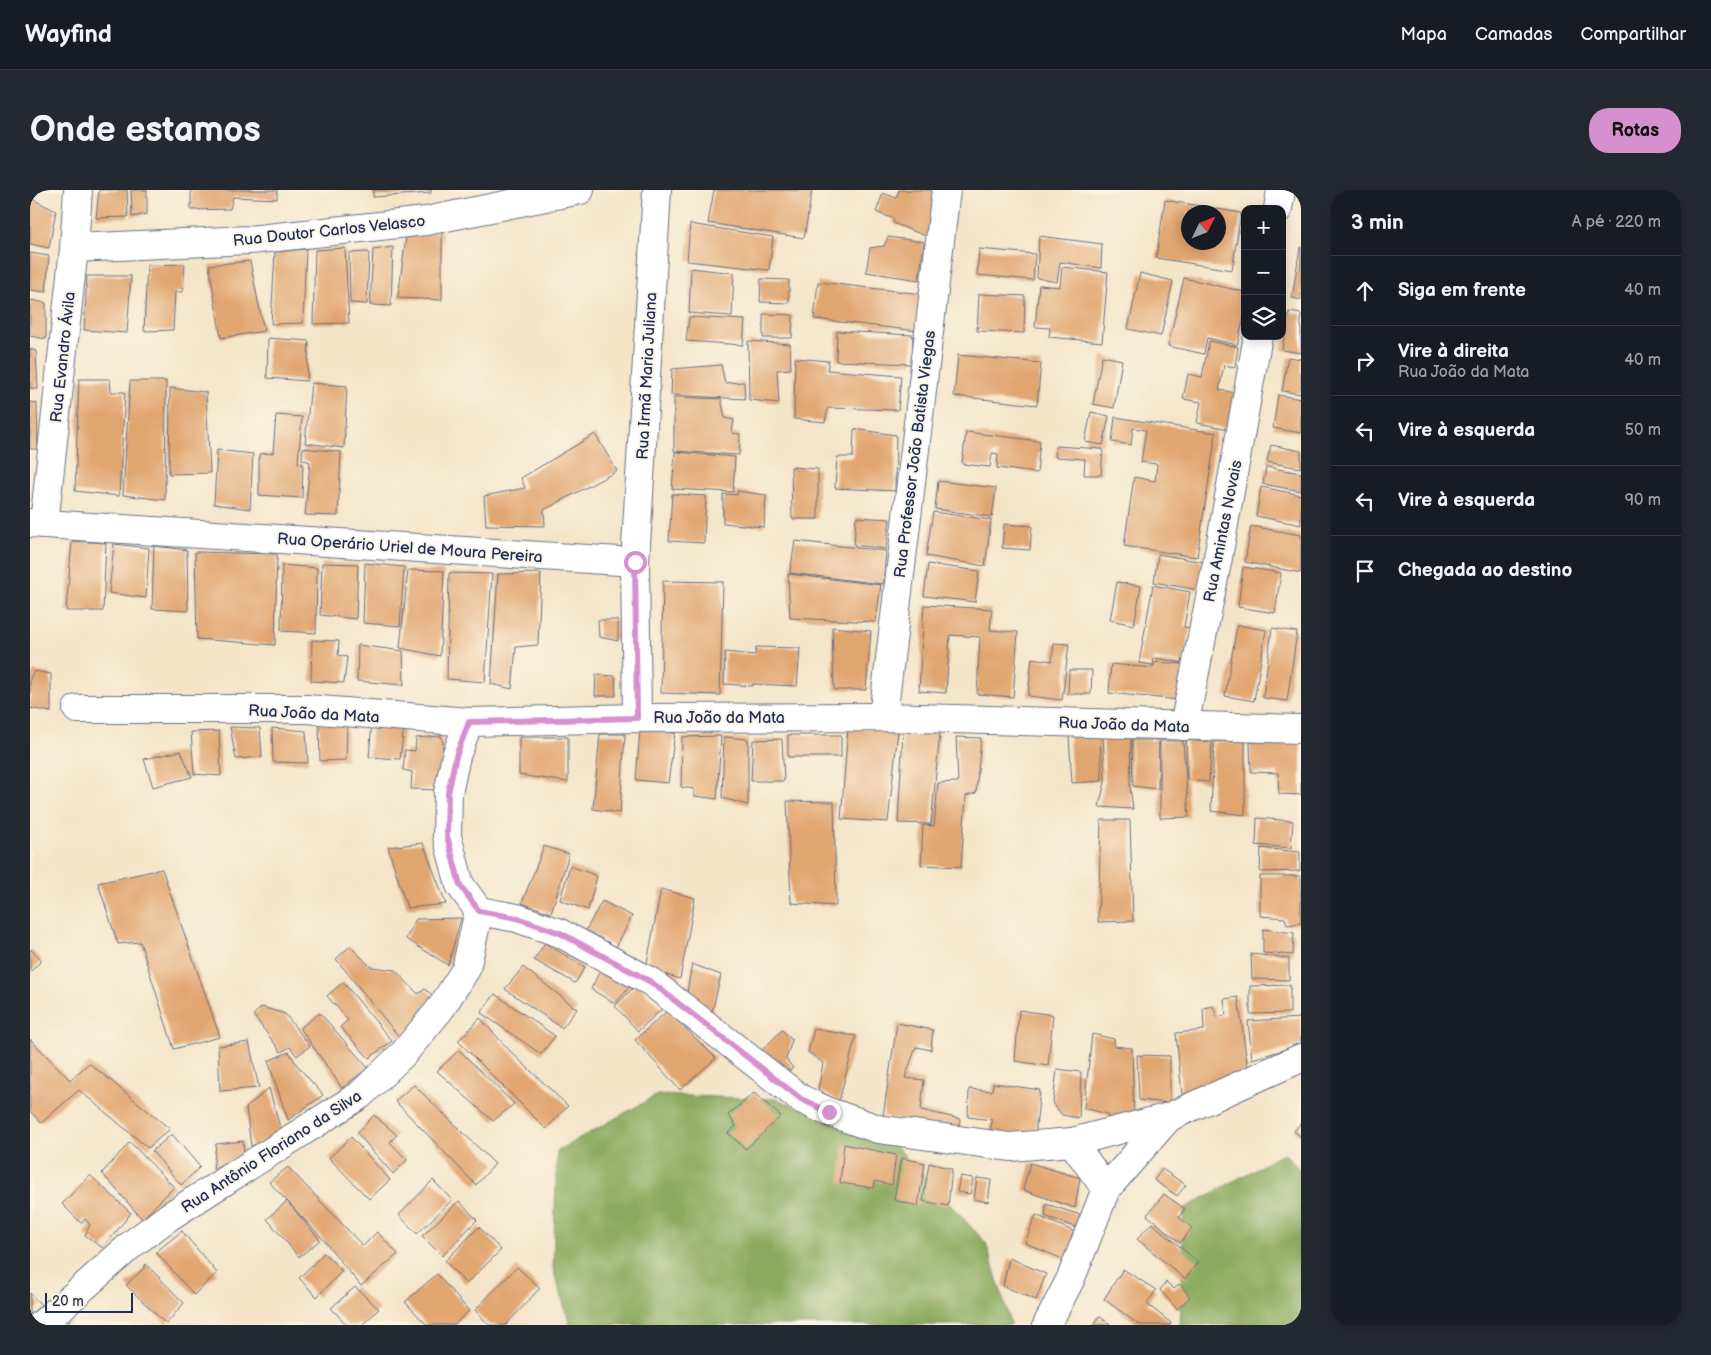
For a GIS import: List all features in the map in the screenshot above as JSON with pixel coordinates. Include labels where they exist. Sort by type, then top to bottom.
[{"type":"street","name":"Rua Evandro Ávila","points":[[37,523],[74,248],[78,190]]},
{"type":"street","name":"Rua Doutor Carlos Velasco","points":[[74,248],[249,240],[426,221],[580,190]]},
{"type":"street","name":"Rua Irmã Maria Juliana","points":[[635,562],[657,190]]},
{"type":"street","name":"Rua Professor João Batista Viegas","points":[[883,717],[946,190]]},
{"type":"street","points":[[1279,205],[1281,190]]},
{"type":"street","name":"Rua Amintas Novais","points":[[1184,726],[1217,563],[1257,340]]},
{"type":"street","name":"Rua Operário Uriel de Moura Pereira","points":[[37,523],[635,562]]},
{"type":"street","points":[[635,562],[637,718]]},
{"type":"street","name":"Rua João da Mata","points":[[77,709],[307,709],[469,722],[637,718],[883,717],[1301,729]]},
{"type":"street","points":[[469,722],[456,756],[448,793],[447,836],[460,885],[479,911],[517,918],[560,933],[651,982],[801,1099],[829,1112],[878,1130],[1010,1148],[1072,1142],[1169,1117],[1301,1058]]},
{"type":"street","name":"Rua Antônio Floriano da Silva","points":[[42,1325],[132,1244],[170,1216],[360,1096],[403,1054],[440,1008],[466,969],[479,911]]},
{"type":"street","points":[[1047,1325],[1071,1278],[1106,1189],[1169,1117]]},
{"type":"street","points":[[1072,1142],[1106,1189]]},
{"type":"green space","points":[[657,1095],[775,1099],[891,1141],[986,1243],[1011,1325],[570,1325],[553,1269],[557,1151]]},
{"type":"green space","points":[[1284,1153],[1301,1171],[1301,1325],[1180,1325],[1184,1209]]},
{"type":"building","points":[[99,190],[127,190],[128,217],[96,218]]},
{"type":"building","points":[[131,190],[147,190],[147,214],[132,217]]},
{"type":"building","points":[[191,190],[277,190],[277,199],[233,197],[230,209],[191,210]]},
{"type":"building","points":[[373,190],[431,190],[431,193],[373,197]]},
{"type":"building","points":[[714,190],[812,190],[804,238],[708,223]]},
{"type":"building","points":[[899,190],[931,190],[944,195],[928,237],[893,223],[894,219],[876,212],[883,193],[896,198]]},
{"type":"building","points":[[30,198],[56,211],[49,248],[30,244]]},
{"type":"building","points":[[1165,200],[1194,205],[1181,205],[1181,250],[1226,250],[1226,210],[1241,213],[1232,270],[1156,258]]},
{"type":"building","points":[[690,224],[773,237],[769,270],[687,261]]},
{"type":"building","points":[[442,231],[442,300],[398,298],[406,236]]},
{"type":"building","points":[[1039,236],[1102,244],[1101,268],[1060,262],[1057,282],[1037,278]]},
{"type":"building","points":[[888,237],[924,242],[919,280],[866,272],[870,248],[884,246]]},
{"type":"building","points":[[393,247],[391,306],[370,305],[373,250]]},
{"type":"building","points":[[1301,247],[1301,300],[1292,298]]},
{"type":"building","points":[[345,248],[349,323],[313,324],[315,250]]},
{"type":"building","points":[[306,249],[303,323],[271,324],[275,252]]},
{"type":"building","points":[[979,249],[1035,254],[1033,280],[977,275]]},
{"type":"building","points":[[369,252],[367,304],[350,303],[349,253]]},
{"type":"building","points":[[30,253],[49,256],[46,292],[30,290]]},
{"type":"building","points":[[250,261],[264,331],[221,338],[209,265]]},
{"type":"building","points":[[185,264],[183,292],[175,292],[173,330],[144,331],[147,265]]},
{"type":"building","points":[[1062,267],[1108,272],[1102,342],[1049,337],[1050,328],[1035,327],[1039,285],[1060,287]]},
{"type":"building","points":[[691,268],[734,273],[732,316],[689,313]]},
{"type":"building","points":[[1140,273],[1173,281],[1161,336],[1128,329]]},
{"type":"building","points":[[87,276],[131,276],[127,333],[84,330]]},
{"type":"building","points":[[1184,278],[1241,291],[1241,330],[1237,345],[1207,338],[1204,354],[1168,346]]},
{"type":"building","points":[[761,279],[789,280],[789,303],[760,302]]},
{"type":"building","points":[[818,282],[922,294],[918,331],[814,319]]},
{"type":"building","points":[[979,294],[1025,296],[1024,333],[977,331]]},
{"type":"building","points":[[30,300],[46,303],[46,339],[30,336]]},
{"type":"building","points":[[1289,312],[1301,314],[1301,353],[1282,350],[1284,340],[1286,340]]},
{"type":"building","points":[[763,314],[793,315],[792,338],[763,338]]},
{"type":"building","points":[[689,317],[745,320],[743,345],[686,341]]},
{"type":"building","points":[[837,331],[913,335],[912,364],[836,361]]},
{"type":"building","points":[[268,338],[309,341],[307,381],[267,378]]},
{"type":"building","points":[[748,341],[790,344],[791,369],[777,370],[779,403],[749,400]]},
{"type":"building","points":[[1209,341],[1238,347],[1235,367],[1224,365],[1219,390],[1236,393],[1229,429],[1197,423],[1201,402],[1183,399],[1188,374],[1202,377]]},
{"type":"building","points":[[30,349],[36,351],[38,389],[30,388]]},
{"type":"building","points":[[958,355],[1041,363],[1037,405],[954,396]]},
{"type":"building","points":[[1102,356],[1122,360],[1114,408],[1093,404]]},
{"type":"building","points":[[1288,357],[1301,359],[1301,394],[1282,391]]},
{"type":"building","points":[[795,358],[829,361],[827,370],[901,376],[898,410],[828,408],[825,422],[794,419]]},
{"type":"building","points":[[721,365],[725,383],[744,382],[745,399],[671,395],[672,369]]},
{"type":"building","points":[[79,379],[110,379],[111,392],[125,392],[119,496],[75,491]]},
{"type":"building","points":[[130,381],[166,381],[165,500],[123,495]]},
{"type":"building","points":[[311,383],[347,386],[344,448],[305,443]]},
{"type":"building","points":[[170,388],[206,392],[210,473],[169,474]]},
{"type":"building","points":[[1278,395],[1301,399],[1301,433],[1273,428]]},
{"type":"building","points":[[674,397],[721,399],[725,418],[734,420],[732,433],[740,434],[739,455],[674,451]]},
{"type":"building","points":[[30,402],[37,403],[38,449],[30,449]]},
{"type":"building","points":[[1091,412],[1109,416],[1103,445],[1085,442]]},
{"type":"building","points":[[276,415],[302,417],[298,463],[303,464],[302,498],[259,495],[259,454],[273,453]]},
{"type":"building","points":[[1115,417],[1216,433],[1197,557],[1124,546],[1134,477],[1155,481],[1157,464],[1141,462],[1146,430],[1133,428],[1131,445],[1112,442]]},
{"type":"building","points":[[854,429],[896,435],[895,491],[835,488],[837,457],[853,457]]},
{"type":"building","points":[[966,432],[1040,441],[1037,473],[997,468],[998,454],[992,453],[990,467],[962,464]]},
{"type":"building","points":[[595,434],[617,471],[544,510],[545,526],[486,525],[484,496],[525,488],[521,478]]},
{"type":"building","points":[[1271,445],[1301,451],[1301,468],[1267,462]]},
{"type":"building","points":[[1056,446],[1103,449],[1101,475],[1084,475],[1085,459],[1055,457]]},
{"type":"building","points":[[303,448],[341,452],[338,516],[305,515],[310,462],[302,459]]},
{"type":"building","points":[[217,450],[253,454],[250,509],[214,504]]},
{"type":"building","points":[[675,452],[735,457],[733,492],[672,489]]},
{"type":"building","points":[[791,467],[818,469],[818,519],[792,519]]},
{"type":"building","points":[[1266,467],[1301,473],[1301,491],[1263,484]]},
{"type":"building","points":[[938,481],[996,488],[992,517],[935,509]]},
{"type":"building","points":[[1261,487],[1301,495],[1301,525],[1256,516]]},
{"type":"building","points":[[737,491],[766,495],[764,527],[723,523],[723,494],[737,495]]},
{"type":"building","points":[[672,494],[706,496],[704,543],[669,541]]},
{"type":"building","points":[[933,512],[991,520],[985,566],[926,556]]},
{"type":"building","points":[[856,517],[890,519],[886,549],[854,545]]},
{"type":"building","points":[[1004,524],[1032,526],[1030,550],[1002,548]]},
{"type":"building","points":[[1251,526],[1301,535],[1301,573],[1245,562]]},
{"type":"building","points":[[72,541],[106,543],[103,611],[66,611]]},
{"type":"building","points":[[795,541],[886,551],[883,584],[790,573]]},
{"type":"building","points":[[114,544],[149,548],[146,598],[109,593]]},
{"type":"building","points":[[154,546],[187,550],[188,611],[152,609]]},
{"type":"building","points":[[195,552],[277,554],[275,645],[197,639]]},
{"type":"building","points":[[1158,554],[1203,562],[1198,590],[1154,582]]},
{"type":"building","points":[[322,563],[358,564],[356,619],[320,615]]},
{"type":"building","points":[[365,563],[404,567],[400,626],[363,623]]},
{"type":"building","points":[[928,564],[979,571],[975,602],[924,596]]},
{"type":"building","points":[[282,565],[317,568],[316,633],[281,631]]},
{"type":"building","points":[[1243,567],[1281,573],[1275,613],[1238,607]]},
{"type":"building","points":[[408,570],[444,571],[440,656],[400,648]]},
{"type":"building","points":[[449,573],[492,574],[485,682],[447,679]]},
{"type":"building","points":[[541,573],[538,645],[516,647],[512,689],[491,684],[498,574]]},
{"type":"building","points":[[788,574],[881,585],[876,622],[790,618]]},
{"type":"building","points":[[663,581],[723,582],[720,695],[661,693]]},
{"type":"building","points":[[1117,582],[1141,586],[1134,625],[1110,620]]},
{"type":"building","points":[[1153,585],[1190,592],[1184,627],[1190,628],[1184,663],[1154,658],[1153,665],[1139,663]]},
{"type":"building","points":[[924,605],[992,609],[990,630],[1018,632],[1013,697],[977,694],[980,637],[950,635],[946,693],[919,691]]},
{"type":"building","points":[[598,620],[618,620],[618,641],[599,637]]},
{"type":"building","points":[[1237,625],[1266,630],[1254,701],[1225,696]]},
{"type":"building","points":[[832,627],[871,631],[866,690],[834,690]]},
{"type":"building","points":[[1272,628],[1297,632],[1287,701],[1263,698]]},
{"type":"building","points":[[312,640],[339,641],[338,655],[347,657],[344,683],[311,681]]},
{"type":"building","points":[[1054,643],[1069,644],[1062,700],[1028,696],[1032,658],[1052,661]]},
{"type":"building","points":[[358,645],[403,651],[404,685],[357,681]]},
{"type":"building","points":[[756,647],[800,648],[797,686],[724,684],[725,652],[755,655]]},
{"type":"building","points":[[1156,662],[1183,664],[1179,700],[1109,693],[1111,664],[1152,668]]},
{"type":"building","points":[[1069,670],[1092,670],[1091,694],[1068,694]]},
{"type":"building","points":[[34,671],[51,674],[51,712],[30,708],[30,679]]},
{"type":"building","points":[[596,675],[615,676],[616,696],[595,696]]},
{"type":"building","points":[[372,722],[404,726],[400,759],[369,757]]},
{"type":"building","points":[[319,723],[347,724],[346,760],[320,761]]},
{"type":"building","points":[[230,727],[260,728],[262,757],[236,759]]},
{"type":"building","points":[[848,727],[898,731],[888,822],[841,819]]},
{"type":"building","points":[[272,728],[306,731],[308,763],[273,762]]},
{"type":"building","points":[[640,729],[675,733],[668,783],[636,780]]},
{"type":"building","points":[[219,731],[221,776],[194,774],[191,732]]},
{"type":"building","points":[[903,731],[940,733],[931,824],[898,823]]},
{"type":"building","points":[[1131,733],[1130,787],[1133,809],[1099,807],[1105,782],[1103,734]]},
{"type":"building","points":[[600,734],[625,734],[620,813],[593,809]]},
{"type":"building","points":[[1100,734],[1102,781],[1072,783],[1069,736]]},
{"type":"building","points":[[788,735],[841,735],[841,757],[788,757]]},
{"type":"building","points":[[441,736],[443,742],[441,790],[411,789],[412,772],[403,770],[405,750],[415,751],[416,738]]},
{"type":"building","points":[[721,736],[717,799],[694,796],[694,789],[681,787],[682,737]]},
{"type":"building","points":[[519,737],[568,737],[568,782],[519,775]]},
{"type":"building","points":[[724,737],[748,739],[748,805],[722,798]]},
{"type":"building","points":[[956,737],[981,738],[976,793],[966,796],[961,867],[921,865],[923,825],[934,826],[938,783],[958,782]]},
{"type":"building","points":[[782,739],[784,781],[751,781],[753,740]]},
{"type":"building","points":[[1132,740],[1159,740],[1158,789],[1133,786]]},
{"type":"building","points":[[1186,740],[1212,742],[1209,782],[1187,780]]},
{"type":"building","points":[[1245,740],[1245,815],[1211,811],[1214,742]]},
{"type":"building","points":[[1301,740],[1301,795],[1279,794],[1278,773],[1251,772],[1250,742]]},
{"type":"building","points":[[1160,741],[1183,741],[1189,817],[1160,818]]},
{"type":"building","points":[[181,751],[192,777],[153,787],[144,759]]},
{"type":"building","points":[[787,801],[834,802],[836,906],[791,903]]},
{"type":"building","points":[[1257,818],[1293,821],[1291,848],[1256,845]]},
{"type":"building","points":[[1101,820],[1130,820],[1133,921],[1098,922]]},
{"type":"building","points":[[423,843],[446,904],[407,908],[388,847]]},
{"type":"building","points":[[544,846],[569,854],[551,913],[522,903]]},
{"type":"building","points":[[1261,848],[1300,852],[1300,871],[1260,872]]},
{"type":"building","points":[[570,866],[597,876],[588,910],[560,900]]},
{"type":"building","points":[[162,869],[220,1037],[174,1049],[140,942],[118,944],[98,883]]},
{"type":"building","points":[[1260,876],[1301,876],[1301,923],[1287,925],[1285,918],[1260,916]]},
{"type":"building","points":[[661,889],[695,898],[680,979],[646,968]]},
{"type":"building","points":[[602,901],[632,916],[616,947],[586,930]]},
{"type":"building","points":[[461,918],[448,965],[406,939],[416,919]]},
{"type":"building","points":[[1263,929],[1294,933],[1293,955],[1263,953]]},
{"type":"building","points":[[545,943],[585,967],[575,983],[534,960]]},
{"type":"building","points":[[350,946],[371,967],[395,970],[418,994],[425,989],[439,1001],[400,1038],[336,959]]},
{"type":"building","points":[[30,949],[42,960],[30,972]]},
{"type":"building","points":[[1251,954],[1289,958],[1289,980],[1252,979]]},
{"type":"building","points":[[603,964],[634,982],[615,1004],[591,989]]},
{"type":"building","points":[[692,964],[721,975],[712,1012],[687,993]]},
{"type":"building","points":[[523,967],[577,1009],[562,1028],[505,989]]},
{"type":"building","points":[[343,982],[392,1041],[369,1058],[340,1027],[348,1020],[327,996]]},
{"type":"building","points":[[637,984],[662,1009],[638,1031],[615,1006]]},
{"type":"building","points":[[1290,985],[1290,1013],[1250,1014],[1250,986]]},
{"type":"building","points":[[495,994],[555,1036],[541,1054],[481,1013]]},
{"type":"building","points":[[1238,997],[1248,1070],[1182,1095],[1176,1033],[1204,1030],[1203,1008],[1213,1006],[1217,1017],[1226,1015],[1224,999]]},
{"type":"building","points":[[262,1007],[285,1014],[310,1046],[297,1056],[290,1047],[281,1052],[253,1015]]},
{"type":"building","points":[[1019,1010],[1053,1015],[1048,1066],[1015,1061]]},
{"type":"building","points":[[667,1011],[716,1058],[680,1090],[635,1040]]},
{"type":"building","points":[[320,1013],[368,1068],[342,1088],[300,1028]]},
{"type":"building","points":[[480,1018],[510,1051],[568,1106],[546,1129],[458,1041]]},
{"type":"building","points":[[1301,1018],[1301,1045],[1252,1059],[1248,1021]]},
{"type":"building","points":[[897,1023],[933,1030],[931,1050],[916,1047],[905,1078],[924,1080],[921,1110],[960,1119],[959,1135],[883,1116]]},
{"type":"building","points":[[814,1029],[856,1036],[839,1101],[818,1090],[823,1063],[808,1052]]},
{"type":"building","points":[[782,1030],[792,1040],[786,1059],[793,1068],[783,1077],[759,1053]]},
{"type":"building","points":[[1092,1034],[1114,1039],[1114,1046],[1132,1048],[1134,1119],[1109,1119],[1107,1114],[1084,1108]]},
{"type":"building","points":[[30,1039],[70,1080],[89,1063],[170,1129],[148,1148],[79,1090],[41,1123],[30,1111]]},
{"type":"building","points":[[249,1042],[259,1088],[220,1091],[218,1046]]},
{"type":"building","points":[[459,1050],[514,1104],[493,1121],[437,1071]]},
{"type":"building","points":[[289,1052],[297,1065],[323,1095],[288,1120],[268,1061]]},
{"type":"building","points":[[1137,1055],[1170,1056],[1170,1103],[1139,1100]]},
{"type":"building","points":[[1057,1069],[1081,1072],[1079,1118],[1062,1115],[1053,1103]]},
{"type":"building","points":[[993,1083],[1040,1090],[1035,1137],[990,1132],[992,1120],[968,1117],[969,1089],[992,1091]]},
{"type":"building","points":[[414,1085],[495,1164],[476,1185],[395,1101]]},
{"type":"building","points":[[269,1088],[282,1135],[251,1146],[246,1108]]},
{"type":"building","points":[[754,1093],[781,1116],[746,1149],[728,1133],[736,1126],[728,1115]]},
{"type":"building","points":[[374,1115],[397,1135],[390,1142],[407,1160],[393,1174],[357,1133]]},
{"type":"building","points":[[1301,1123],[1301,1137],[1294,1131]]},
{"type":"building","points":[[172,1134],[200,1167],[181,1185],[152,1151]]},
{"type":"building","points":[[351,1137],[390,1180],[369,1199],[329,1158]]},
{"type":"building","points":[[243,1141],[244,1155],[213,1169],[216,1144]]},
{"type":"building","points":[[130,1142],[174,1187],[142,1219],[102,1173]]},
{"type":"building","points":[[844,1144],[896,1155],[892,1185],[875,1181],[874,1188],[840,1183]]},
{"type":"building","points":[[901,1158],[925,1163],[918,1206],[894,1200]]},
{"type":"building","points":[[929,1163],[952,1169],[948,1206],[923,1201]]},
{"type":"building","points":[[1030,1163],[1080,1178],[1075,1208],[1023,1190]]},
{"type":"building","points":[[288,1167],[363,1246],[377,1232],[398,1254],[361,1286],[321,1237],[269,1182]]},
{"type":"building","points":[[1162,1169],[1186,1185],[1177,1196],[1154,1180]]},
{"type":"building","points":[[90,1175],[131,1213],[103,1248],[85,1235],[90,1225],[85,1219],[81,1223],[62,1204]]},
{"type":"building","points":[[960,1176],[973,1178],[970,1194],[957,1192]]},
{"type":"building","points":[[977,1178],[991,1180],[988,1202],[974,1199]]},
{"type":"building","points":[[433,1180],[452,1200],[417,1234],[399,1215]]},
{"type":"building","points":[[1164,1194],[1185,1209],[1179,1217],[1192,1228],[1180,1243],[1147,1215]]},
{"type":"building","points":[[287,1201],[320,1240],[299,1257],[267,1219]]},
{"type":"building","points":[[459,1201],[477,1220],[442,1256],[422,1236]]},
{"type":"building","points":[[1046,1204],[1081,1215],[1077,1228],[1045,1216]]},
{"type":"building","points":[[1036,1215],[1082,1235],[1072,1263],[1025,1243]]},
{"type":"building","points":[[1152,1223],[1198,1262],[1185,1279],[1137,1239]]},
{"type":"building","points":[[479,1227],[501,1250],[466,1284],[445,1261]]},
{"type":"building","points":[[182,1231],[217,1273],[194,1295],[156,1252]]},
{"type":"building","points":[[324,1253],[342,1271],[317,1297],[299,1278]]},
{"type":"building","points":[[1009,1258],[1046,1274],[1036,1300],[1003,1286]]},
{"type":"building","points":[[146,1264],[184,1303],[166,1324],[126,1285]]},
{"type":"building","points":[[517,1267],[540,1288],[506,1325],[489,1325],[475,1310]]},
{"type":"building","points":[[1123,1269],[1156,1290],[1147,1304],[1171,1323],[1170,1325],[1139,1325],[1104,1299]]},
{"type":"building","points":[[437,1274],[469,1311],[454,1325],[427,1325],[405,1302]]},
{"type":"building","points":[[1166,1282],[1174,1289],[1180,1284],[1190,1297],[1177,1309],[1160,1290]]},
{"type":"building","points":[[355,1287],[379,1309],[362,1325],[347,1325],[331,1308]]},
{"type":"building","points":[[30,1293],[41,1305],[30,1315]]},
{"type":"building","points":[[1099,1316],[1111,1325],[1094,1325]]},
{"type":"building","points":[[67,1320],[72,1325],[61,1325]]},
{"type":"route","points":[[635,562],[637,718],[469,722],[456,756],[448,793],[447,836],[460,885],[479,911],[517,918],[560,933],[651,982],[801,1099],[829,1112]]}]
